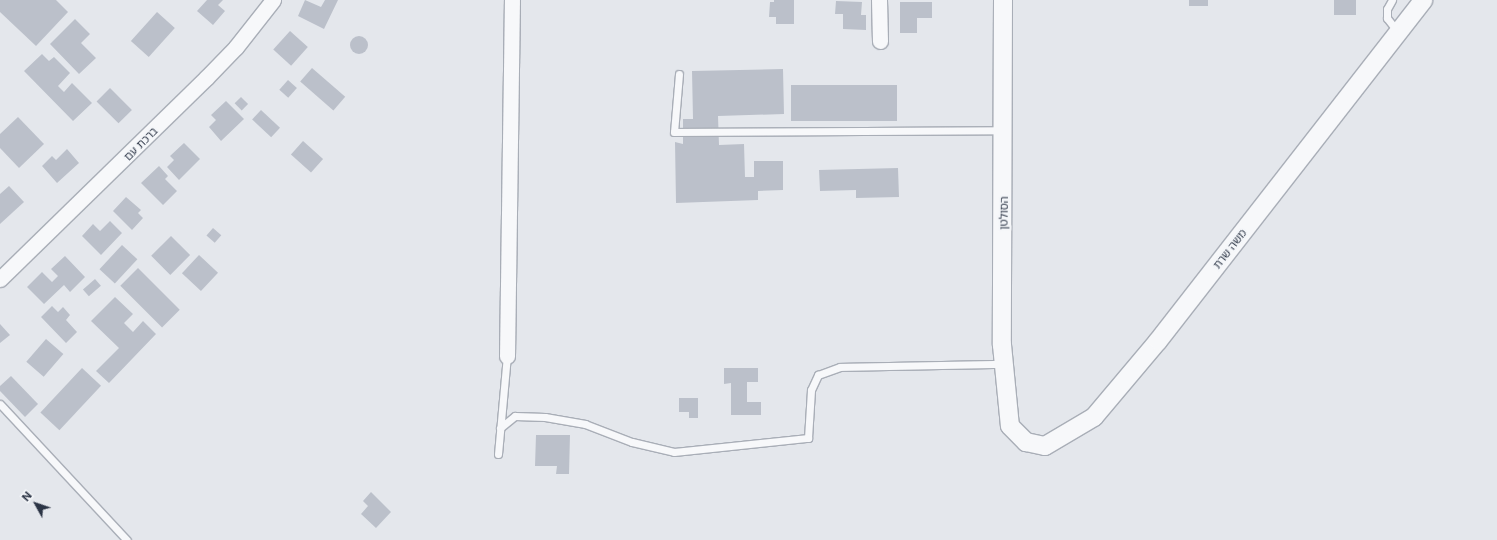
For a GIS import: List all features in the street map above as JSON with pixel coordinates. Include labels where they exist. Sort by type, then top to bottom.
[{"type":"street","name":"ברכת עם","points":[[0,279],[206,78],[236,47],[272,0]]},
{"type":"street","points":[[507,356],[512,0]]},
{"type":"street","points":[[879,0],[880,41]]},
{"type":"street","name":"הסולטן","points":[[1003,0],[1004,364],[1010,426]]},
{"type":"street","name":"משה שרת","points":[[1010,426],[1026,442],[1045,446],[1094,417],[1158,341],[1423,0]]},
{"type":"lane","points":[[1392,0],[1387,9],[1387,18],[1398,33]]},
{"type":"lane","points":[[680,74],[674,132],[1004,130]]},
{"type":"lane","points":[[498,454],[507,356]]},
{"type":"lane","points":[[500,428],[515,416],[545,417],[585,424],[632,442],[674,452],[808,438],[811,390],[818,375],[840,367],[1004,364]]},
{"type":"lane","points":[[0,404],[127,540]]},
{"type":"building","points":[[0,0],[56,0],[68,12],[36,46],[0,12]]},
{"type":"building","points":[[207,0],[223,0],[218,5],[225,11],[213,25],[197,11]]},
{"type":"building","points":[[305,0],[321,7],[325,0],[338,0],[324,29],[298,16]]},
{"type":"building","points":[[774,0],[794,0],[794,24],[776,24],[776,17],[769,17],[770,2],[774,2]]},
{"type":"building","points":[[1189,0],[1208,0],[1208,6],[1189,6]]},
{"type":"building","points":[[1334,0],[1356,0],[1356,15],[1334,15]]},
{"type":"building","points":[[836,1],[862,2],[861,15],[866,15],[866,30],[843,29],[843,14],[835,14]]},
{"type":"building","points":[[900,2],[932,2],[932,18],[917,18],[917,33],[900,33]]},
{"type":"building","points":[[157,12],[175,28],[149,57],[131,41]]},
{"type":"building","points":[[75,19],[90,34],[81,43],[96,58],[79,74],[50,44]]},
{"type":"building","points":[[290,31],[308,47],[291,66],[273,50]]},
{"type":"building","points":[[359,36],[365,39],[368,45],[365,51],[359,54],[353,51],[350,45],[353,39]]},
{"type":"building","points":[[42,54],[49,61],[54,57],[70,73],[58,86],[64,92],[72,83],[92,103],[73,121],[24,71]]},
{"type":"building","points":[[312,68],[345,97],[333,110],[300,82]]},
{"type":"building","points":[[783,69],[784,114],[718,116],[719,145],[744,144],[745,177],[754,177],[754,161],[783,161],[783,190],[758,191],[758,200],[676,203],[675,142],[683,144],[683,119],[693,119],[692,71]]},
{"type":"building","points":[[288,80],[297,88],[288,98],[279,90]]},
{"type":"building","points":[[791,85],[897,85],[897,121],[791,121]]},
{"type":"building","points":[[110,88],[132,110],[118,123],[97,101]]},
{"type":"building","points":[[241,97],[248,104],[242,110],[235,103]]},
{"type":"building","points":[[226,101],[244,119],[221,141],[209,127],[216,120],[211,115]]},
{"type":"building","points":[[261,110],[280,128],[271,137],[252,120]]},
{"type":"building","points":[[18,117],[44,144],[19,168],[0,148],[0,134]]},
{"type":"building","points":[[303,141],[323,159],[311,172],[291,154]]},
{"type":"building","points":[[184,143],[200,159],[179,180],[167,167],[174,160],[170,156]]},
{"type":"building","points":[[67,149],[79,163],[57,183],[42,166],[52,156],[56,160]]},
{"type":"building","points":[[159,166],[168,176],[165,179],[177,191],[163,205],[141,183]]},
{"type":"building","points":[[898,168],[899,197],[856,198],[856,190],[820,191],[819,170]]},
{"type":"building","points":[[9,186],[24,202],[0,224],[0,194]]},
{"type":"building","points":[[126,197],[141,210],[138,213],[143,218],[132,230],[113,211]]},
{"type":"building","points":[[110,221],[122,233],[101,255],[82,236],[93,224],[100,231]]},
{"type":"building","points":[[213,228],[221,235],[215,243],[206,236]]},
{"type":"building","points":[[171,236],[190,255],[170,275],[151,256]]},
{"type":"building","points":[[122,245],[137,259],[115,283],[99,269]]},
{"type":"building","points":[[199,255],[218,273],[201,291],[182,273]]},
{"type":"building","points":[[65,256],[85,277],[70,292],[64,285],[44,304],[27,287],[42,272],[52,282],[58,276],[51,269]]},
{"type":"building","points":[[138,268],[180,310],[162,327],[120,286]]},
{"type":"building","points":[[95,279],[101,286],[89,296],[83,289]]},
{"type":"building","points":[[115,297],[133,314],[124,323],[133,332],[143,321],[156,334],[109,383],[96,371],[119,348],[91,321]]},
{"type":"building","points":[[52,306],[58,312],[63,307],[70,315],[66,320],[77,332],[66,343],[41,317]]},
{"type":"building","points":[[0,324],[10,335],[0,343]]},
{"type":"building","points":[[46,339],[63,354],[44,377],[26,362]]},
{"type":"building","points":[[82,368],[101,386],[59,430],[40,413]]},
{"type":"building","points":[[724,368],[758,368],[758,382],[747,382],[747,402],[761,402],[761,415],[731,415],[731,383],[724,384]]},
{"type":"building","points":[[11,376],[38,404],[25,417],[0,391],[0,386]]},
{"type":"building","points":[[679,398],[698,398],[698,418],[689,418],[689,412],[679,412]]},
{"type":"building","points":[[536,435],[570,435],[569,474],[556,474],[557,466],[535,466]]},
{"type":"building","points":[[371,492],[391,512],[376,528],[361,514],[368,506],[363,501]]}]
